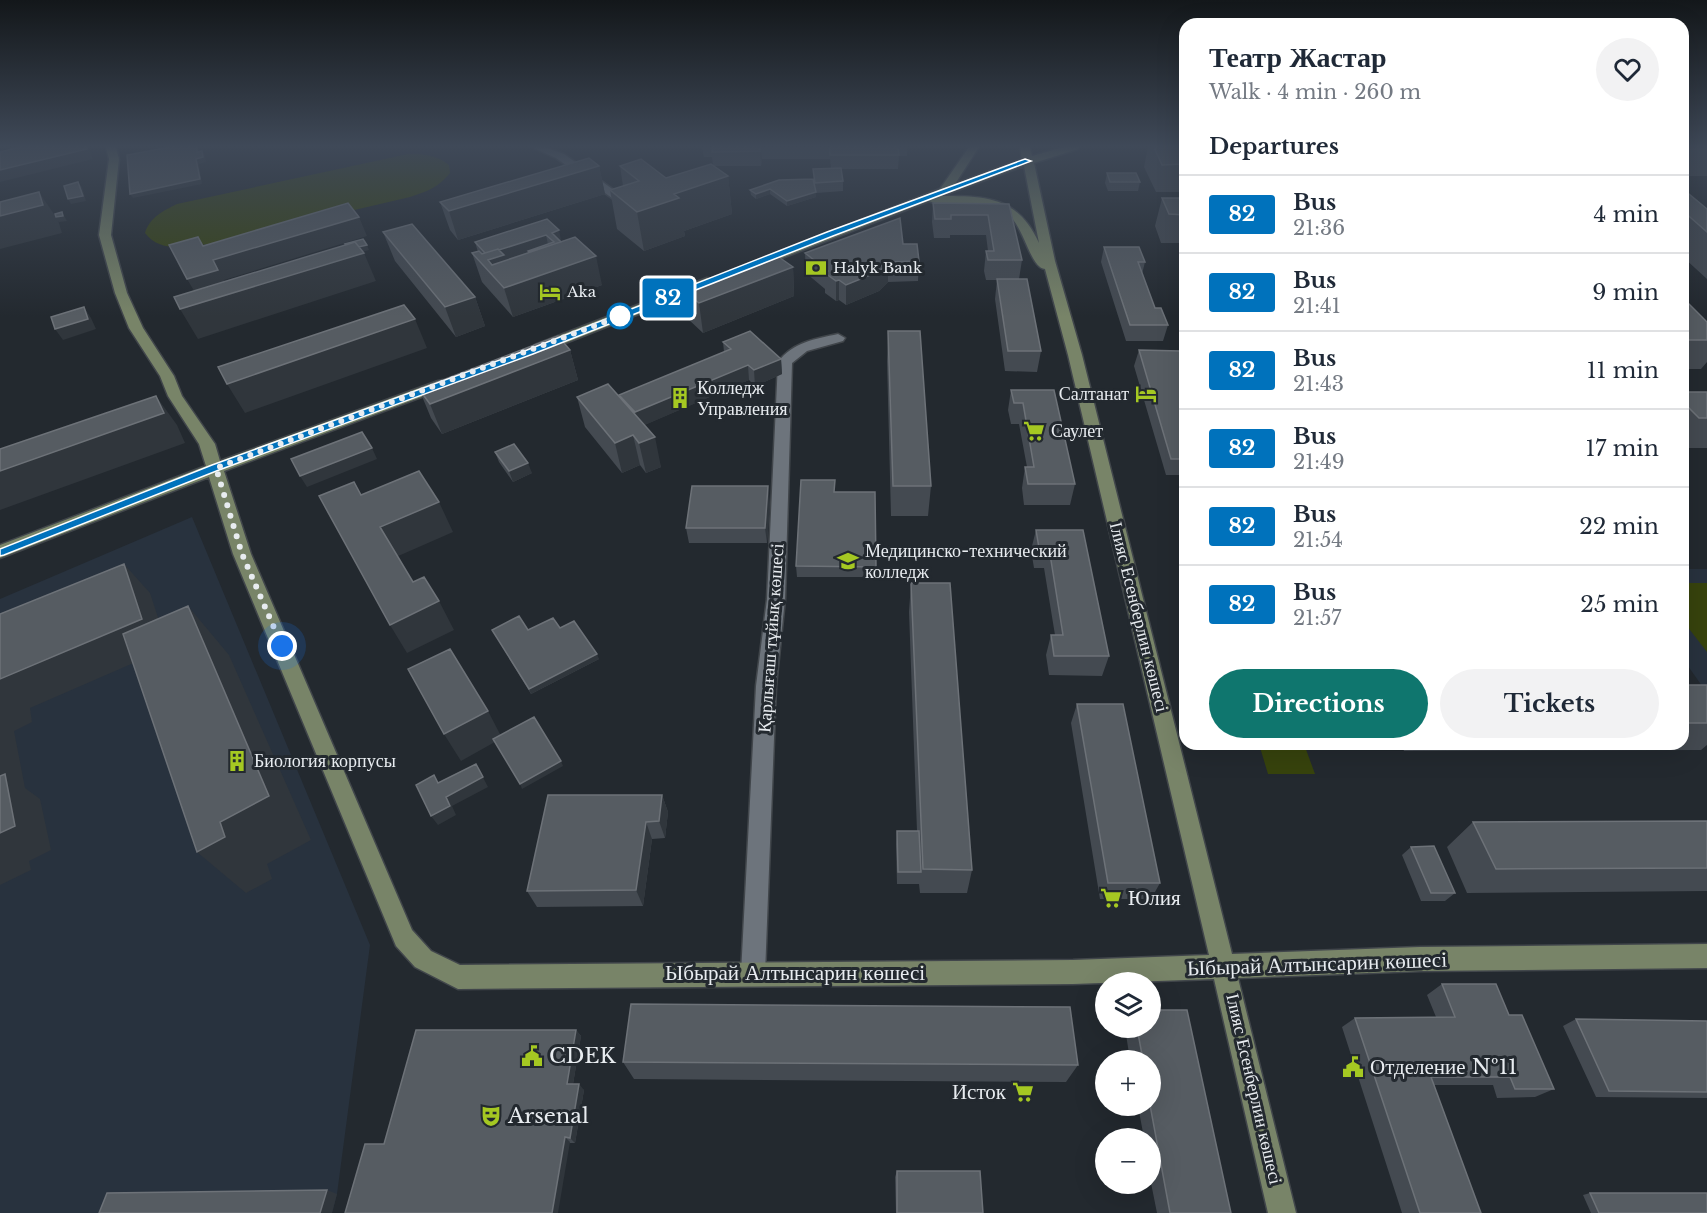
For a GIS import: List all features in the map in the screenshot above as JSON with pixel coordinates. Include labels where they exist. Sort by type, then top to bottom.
[{"type":"main road","name":"Ыбырай Алтынсарин көшесі","points":[[109,204],[105,235],[121,293],[136,328],[167,376],[175,396],[207,444],[242,554],[404,938],[423,959],[458,977],[1073,972],[1420,959],[1707,956]]},
{"type":"main road","points":[[741,269],[910,204]]},
{"type":"main road","points":[[989,204],[1020,218],[1055,285]]},
{"type":"main road","name":"Ілияс Есенберлин көшесі","points":[[1037,204],[1055,285],[1075,355],[1225,967],[1282,1213]]},
{"type":"main road","points":[[530,352],[721,277]]},
{"type":"main road","points":[[0,552],[216,468],[453,380]]},
{"type":"street","name":"Қарлығаш тұйық көшесі","points":[[753,974],[766,686],[776,599],[785,362],[790,354],[804,346],[838,338]]},
{"type":"shaded area","points":[[192,517],[370,945],[337,1194],[332,1213],[0,1213],[0,599]]},
{"type":"shaded area","points":[[1689,569],[1707,569],[1707,693],[1689,668]]},
{"type":"green space","points":[[177,204],[382,204],[209,244],[174,247],[158,244],[145,233],[147,227],[162,212]]},
{"type":"green space","points":[[1689,583],[1707,583],[1707,652],[1689,629]]},
{"type":"green space","points":[[1261,750],[1306,750],[1315,774],[1268,774]]},
{"type":"building","points":[[0,204],[43,205],[0,216]]},
{"type":"building","points":[[346,204],[348,204],[359,217],[213,260],[218,270],[187,279],[169,245],[198,237],[203,246]]},
{"type":"building","points":[[442,204],[474,204],[449,211]]},
{"type":"building","points":[[627,204],[662,204],[637,212]]},
{"type":"building","points":[[933,204],[1009,204],[1022,260],[988,260],[986,251],[994,251],[988,215],[951,215],[951,219],[935,219]]},
{"type":"building","points":[[1164,204],[1179,204],[1179,215],[1169,214]]},
{"type":"building","points":[[1689,204],[1701,204],[1707,209],[1707,232],[1689,216]]},
{"type":"building","points":[[62,212],[63,216],[56,217],[55,214]]},
{"type":"building","points":[[900,218],[903,244],[917,244],[919,261],[888,262],[880,271],[846,285],[825,273],[828,271],[805,253]]},
{"type":"building","points":[[547,219],[559,230],[552,233],[561,242],[528,251],[554,242],[546,235],[485,253],[475,242]]},
{"type":"building","points":[[412,224],[475,297],[445,307],[383,232]]},
{"type":"building","points":[[575,237],[596,256],[504,288],[472,253],[479,251],[482,254],[498,249],[504,255],[488,260],[492,265]]},
{"type":"building","points":[[363,239],[367,245],[359,247],[355,242],[345,244]]},
{"type":"building","points":[[355,242],[364,253],[180,309],[174,297]]},
{"type":"building","points":[[1104,247],[1139,247],[1145,262],[1138,262],[1155,308],[1161,308],[1168,325],[1130,325]]},
{"type":"building","points":[[776,255],[793,267],[699,303],[683,290]]},
{"type":"building","points":[[997,279],[1027,279],[1041,351],[1008,351]]},
{"type":"building","points":[[1689,304],[1707,322],[1707,340],[1689,340]]},
{"type":"building","points":[[404,305],[415,319],[227,384],[218,367]]},
{"type":"building","points":[[84,307],[88,319],[55,329],[51,317]]},
{"type":"building","points":[[750,331],[781,359],[754,370],[748,365],[635,412],[619,395],[731,349],[723,342]]},
{"type":"building","points":[[888,331],[920,331],[931,486],[893,486]]},
{"type":"building","points":[[558,336],[570,350],[430,404],[419,389]]},
{"type":"building","points":[[1139,350],[1179,351],[1179,459],[1171,459]]},
{"type":"building","points":[[608,384],[655,437],[639,443],[633,435],[615,443],[577,397]]},
{"type":"building","points":[[1011,390],[1054,390],[1075,484],[1028,484],[1025,467],[1034,467],[1023,403],[1014,403]]},
{"type":"building","points":[[1689,392],[1707,392],[1707,418],[1699,418],[1689,408]]},
{"type":"building","points":[[156,396],[164,413],[0,471],[0,449]]},
{"type":"building","points":[[362,432],[372,448],[300,476],[291,459]]},
{"type":"building","points":[[514,444],[528,463],[509,471],[495,452]]},
{"type":"building","points":[[419,471],[439,502],[380,527],[413,582],[424,577],[439,601],[390,625],[319,496],[354,482],[361,495]]},
{"type":"building","points":[[801,480],[835,480],[834,492],[875,492],[876,567],[796,566]]},
{"type":"building","points":[[692,486],[768,486],[765,528],[686,528]]},
{"type":"building","points":[[1036,530],[1083,530],[1109,656],[1054,656],[1051,635],[1063,635],[1049,548],[1039,548]]},
{"type":"building","points":[[124,564],[142,619],[0,679],[0,614]]},
{"type":"building","points":[[911,583],[950,583],[972,870],[923,869]]},
{"type":"building","points":[[188,606],[269,796],[220,822],[225,837],[197,852],[123,634]]},
{"type":"building","points":[[519,616],[528,630],[553,618],[560,628],[574,621],[597,654],[529,689],[492,630]]},
{"type":"building","points":[[450,649],[488,711],[444,734],[408,669]]},
{"type":"building","points":[[1689,685],[1707,685],[1707,723],[1689,723]]},
{"type":"building","points":[[1077,704],[1123,704],[1160,883],[1108,883]]},
{"type":"building","points":[[534,717],[561,761],[520,784],[493,739]]},
{"type":"building","points":[[476,764],[483,777],[446,797],[450,806],[431,816],[416,785],[434,775],[438,783]]},
{"type":"building","points":[[5,774],[15,826],[0,833],[0,776]]},
{"type":"building","points":[[548,795],[662,795],[659,821],[646,822],[636,890],[527,891]]},
{"type":"building","points":[[1707,821],[1707,868],[1496,869],[1473,822]]},
{"type":"building","points":[[897,831],[919,831],[921,872],[898,872]]},
{"type":"building","points":[[1434,846],[1455,893],[1431,893],[1411,847]]},
{"type":"building","points":[[1442,984],[1496,984],[1509,1015],[1522,1015],[1554,1089],[1515,1089],[1510,1077],[1431,1077],[1481,1213],[1420,1213],[1355,1018],[1455,1017]]},
{"type":"building","points":[[631,1004],[1070,1007],[1078,1065],[623,1062]]},
{"type":"building","points":[[1161,1010],[1187,1010],[1231,1213],[1170,1213],[1161,1164],[1161,1128],[1154,1128],[1152,1116],[1161,1116],[1161,1050],[1141,1050],[1139,1038],[1161,1038]]},
{"type":"building","points":[[1576,1019],[1707,1021],[1707,1092],[1609,1091]]},
{"type":"building","name":"Arsenal","points":[[416,1030],[576,1030],[567,1084],[579,1084],[570,1138],[565,1137],[552,1213],[345,1213],[365,1144],[384,1144]]},
{"type":"building","points":[[897,1171],[980,1171],[983,1213],[897,1213]]},
{"type":"building","points":[[327,1190],[320,1213],[99,1213],[107,1193]]},
{"type":"building","points":[[1590,1193],[1707,1193],[1707,1213],[1599,1213]]},
{"type":"bus line","name":"82","points":[[0,552],[216,468],[530,352],[910,204]]},
{"type":"place","name":"Halyk Bank","points":[[816,268]]},
{"type":"place","name":"Aka","points":[[550,292]]},
{"type":"place","name":"Салтанат","points":[[1146,394]]},
{"type":"place","name":"Колледж Управления","points":[[680,398]]},
{"type":"place","name":"Саулет","points":[[1034,431]]},
{"type":"place","name":"Медицинско-технический колледж","points":[[848,561]]},
{"type":"place","name":"Биология корпусы","points":[[237,761]]},
{"type":"place","name":"Юлия","points":[[1111,898]]},
{"type":"place","name":"CDEK","points":[[532,1056]]},
{"type":"place","name":"Отделение №11","points":[[1353,1067]]},
{"type":"place","name":"Исток","points":[[1023,1092]]},
{"type":"place","name":"Arsenal","points":[[491,1116]]},
{"type":"route","points":[[282,646],[242,554],[216,468],[530,352],[626,314],[620,316]]}]
